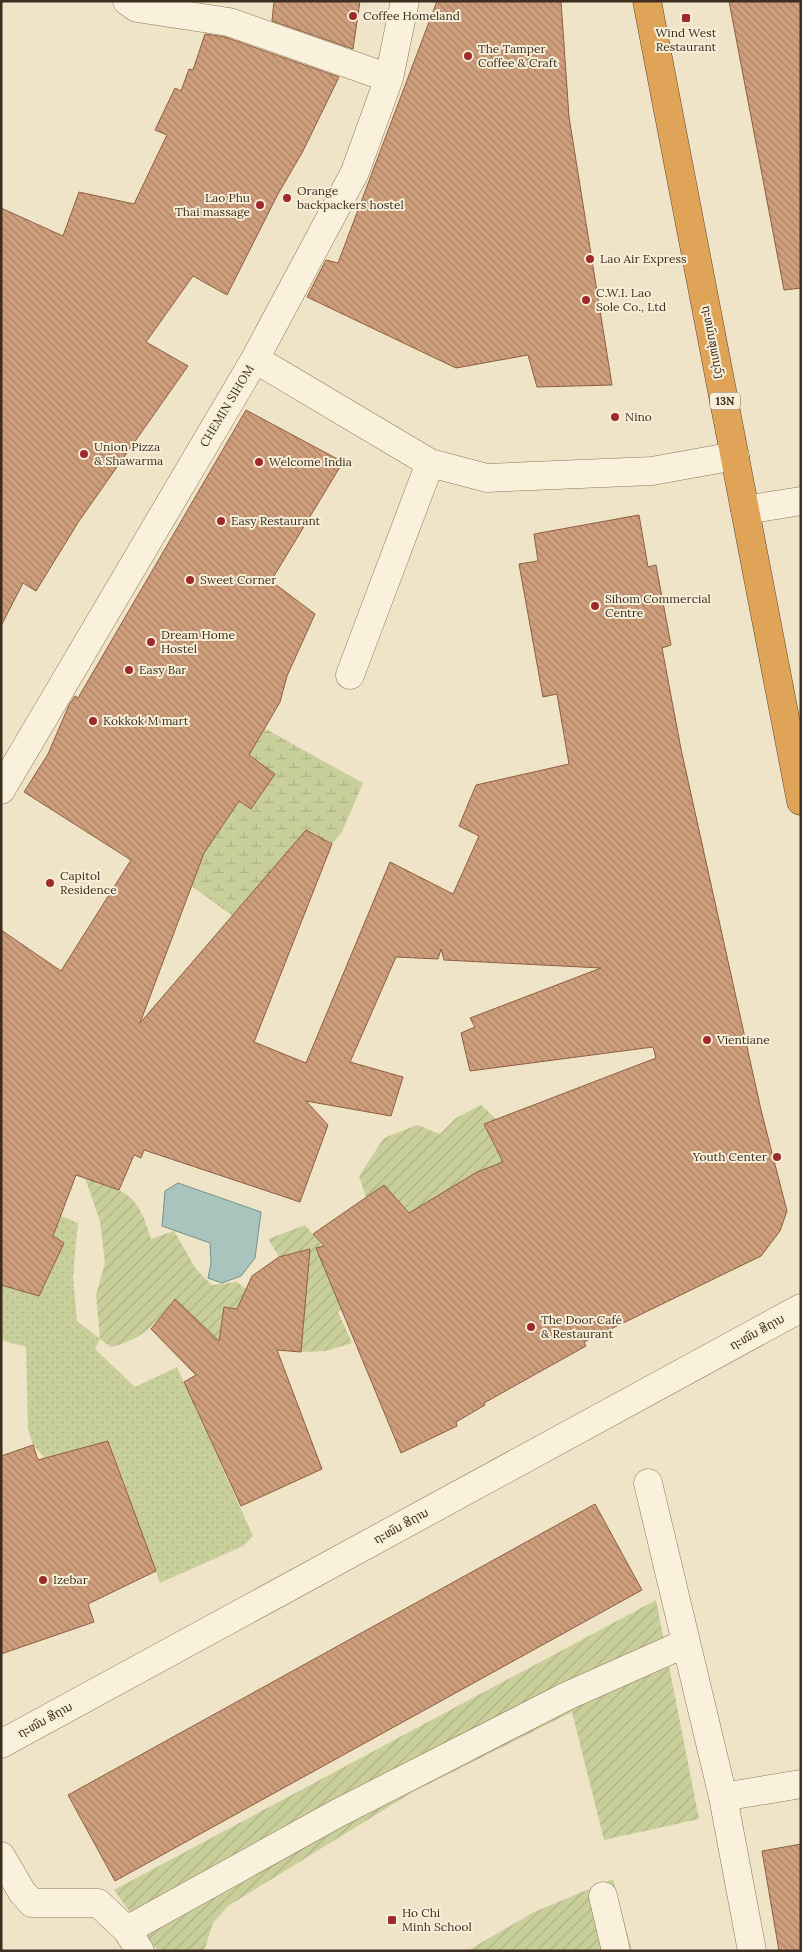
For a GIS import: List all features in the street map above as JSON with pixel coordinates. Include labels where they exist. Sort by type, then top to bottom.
[{"type":"highway","name":"ຖະຫນົນສຸພານຸວົງ","points":[[648,1],[801,801]]},
{"type":"street","points":[[127,1],[137,8],[229,22],[389,78]]},
{"type":"street","name":"CHEMIN SIHOM","points":[[1,790],[255,359],[355,172],[389,78],[405,1]]},
{"type":"street","points":[[255,359],[430,463],[487,478],[652,471],[735,456]]},
{"type":"street","points":[[350,675],[430,463]]},
{"type":"street","points":[[745,510],[801,501]]},
{"type":"street","name":"ຖະໜົນ ສີຖານ","points":[[1,1744],[801,1308]]},
{"type":"street","points":[[648,1483],[723,1797],[752,1951]]},
{"type":"street","points":[[1,1856],[22,1892],[32,1903],[98,1902],[134,1940],[338,1813],[567,1696],[686,1643]]},
{"type":"street","points":[[723,1797],[801,1784]]},
{"type":"street","points":[[603,1896],[616,1951]]},
{"type":"green space","points":[[264,728],[363,783],[342,832],[332,844],[234,917],[182,879],[239,801],[252,809],[275,774],[249,755]]},
{"type":"green space","points":[[481,1105],[496,1119],[484,1124],[499,1155],[520,1150],[523,1154],[477,1172],[411,1215],[384,1186],[366,1198],[359,1176],[384,1138],[417,1125],[440,1134],[456,1118]]},
{"type":"green space","points":[[85,1178],[121,1191],[129,1196],[141,1212],[151,1239],[174,1231],[196,1269],[212,1285],[237,1282],[246,1289],[258,1311],[224,1307],[219,1342],[174,1299],[154,1324],[132,1340],[111,1347],[100,1339],[96,1295],[105,1263],[100,1221]]},
{"type":"green space","points":[[61,1216],[78,1223],[73,1276],[77,1321],[100,1339],[95,1349],[135,1387],[177,1367],[253,1536],[243,1546],[160,1583],[109,1441],[45,1458],[33,1445],[28,1429],[26,1347],[1,1340],[1,1285],[39,1296],[64,1243],[53,1236]]},
{"type":"green space","points":[[305,1225],[361,1293],[338,1312],[352,1343],[326,1351],[301,1352],[304,1323],[281,1319],[306,1297],[297,1270],[279,1257],[268,1239]]},
{"type":"green space","points":[[656,1600],[699,1819],[604,1840],[572,1712],[411,1793],[228,1906],[213,1923],[204,1951],[158,1951],[114,1890]]},
{"type":"green space","points":[[613,1879],[632,1951],[467,1951],[534,1912]]},
{"type":"water","points":[[178,1183],[261,1212],[255,1258],[241,1276],[222,1283],[208,1278],[211,1264],[210,1243],[162,1226],[165,1191]]},
{"type":"building","points":[[274,1],[360,1],[353,49],[272,21]]},
{"type":"building","points":[[437,1],[561,1],[569,117],[612,385],[537,387],[528,355],[456,368],[307,297],[326,260],[338,263]]},
{"type":"building","points":[[729,1],[801,1],[801,288],[784,290]]},
{"type":"building","points":[[205,34],[225,37],[339,77],[303,151],[278,194],[227,295],[193,276],[146,342],[188,366],[79,521],[36,591],[23,583],[1,626],[1,208],[63,236],[79,192],[134,204],[167,135],[155,130],[175,88],[181,91],[189,69],[193,70]]},
{"type":"building","points":[[246,410],[343,462],[271,581],[315,614],[287,676],[280,702],[249,755],[275,774],[251,809],[239,801],[204,853],[140,1023],[306,830],[332,844],[254,1042],[306,1063],[390,862],[453,894],[479,836],[459,826],[476,785],[569,764],[557,694],[543,697],[519,564],[538,561],[534,534],[639,515],[648,567],[656,565],[671,645],[662,648],[681,749],[761,1110],[787,1211],[780,1231],[761,1256],[584,1342],[586,1346],[484,1403],[485,1405],[456,1422],[457,1426],[401,1453],[316,1248],[324,1246],[313,1234],[384,1185],[409,1213],[477,1172],[503,1162],[484,1124],[656,1058],[653,1047],[470,1071],[461,1033],[475,1027],[470,1018],[601,968],[444,960],[441,949],[438,959],[396,957],[350,1062],[403,1077],[391,1116],[306,1101],[328,1125],[300,1202],[144,1150],[141,1158],[134,1155],[119,1190],[76,1175],[53,1236],[64,1243],[39,1296],[1,1285],[1,930],[61,971],[131,860],[24,792],[48,754],[69,705],[75,696],[78,698]]},
{"type":"building","points":[[310,1249],[301,1352],[277,1350],[322,1469],[241,1506],[184,1382],[196,1375],[151,1329],[175,1299],[219,1341],[224,1307],[237,1309],[252,1276],[279,1257]]},
{"type":"building","points":[[108,1441],[156,1571],[88,1604],[94,1622],[1,1654],[1,1456],[33,1445],[38,1460]]},
{"type":"building","points":[[595,1504],[642,1590],[115,1881],[68,1795]]},
{"type":"building","points":[[801,1844],[801,1951],[779,1951],[762,1851]]},
{"type":"place","name":"Coffee Homeland","points":[[353,16]]},
{"type":"place","name":"Wind West Restaurant","points":[[686,18]]},
{"type":"place","name":"The Tamper Coffee & Craft","points":[[468,56]]},
{"type":"place","name":"Orange backpackers hostel","points":[[287,198]]},
{"type":"place","name":"Lao Phu Thai massage","points":[[260,205]]},
{"type":"place","name":"Lao Air Express","points":[[590,259]]},
{"type":"place","name":"C.W.I. Lao Sole Co., Ltd","points":[[586,300]]},
{"type":"place","name":"Nino","points":[[615,417]]},
{"type":"place","name":"Union Pizza & Shawarma","points":[[84,454]]},
{"type":"place","name":"Welcome India","points":[[259,462]]},
{"type":"place","name":"Easy Restaurant","points":[[221,521]]},
{"type":"place","name":"Sweet Corner","points":[[190,580]]},
{"type":"place","name":"Sihom Commercial Centre","points":[[595,606]]},
{"type":"place","name":"Dream Home Hostel","points":[[151,642]]},
{"type":"place","name":"Easy Bar","points":[[129,670]]},
{"type":"place","name":"Kokkok M mart","points":[[93,721]]},
{"type":"place","name":"Capitol Residence","points":[[50,883]]},
{"type":"place","name":"Vientiane","points":[[707,1040]]},
{"type":"place","name":"Youth Center","points":[[777,1157]]},
{"type":"place","name":"The Door Café & Restaurant","points":[[531,1327]]},
{"type":"place","name":"Izebar","points":[[43,1580]]},
{"type":"place","name":"Ho Chi Minh School","points":[[392,1920]]}]
